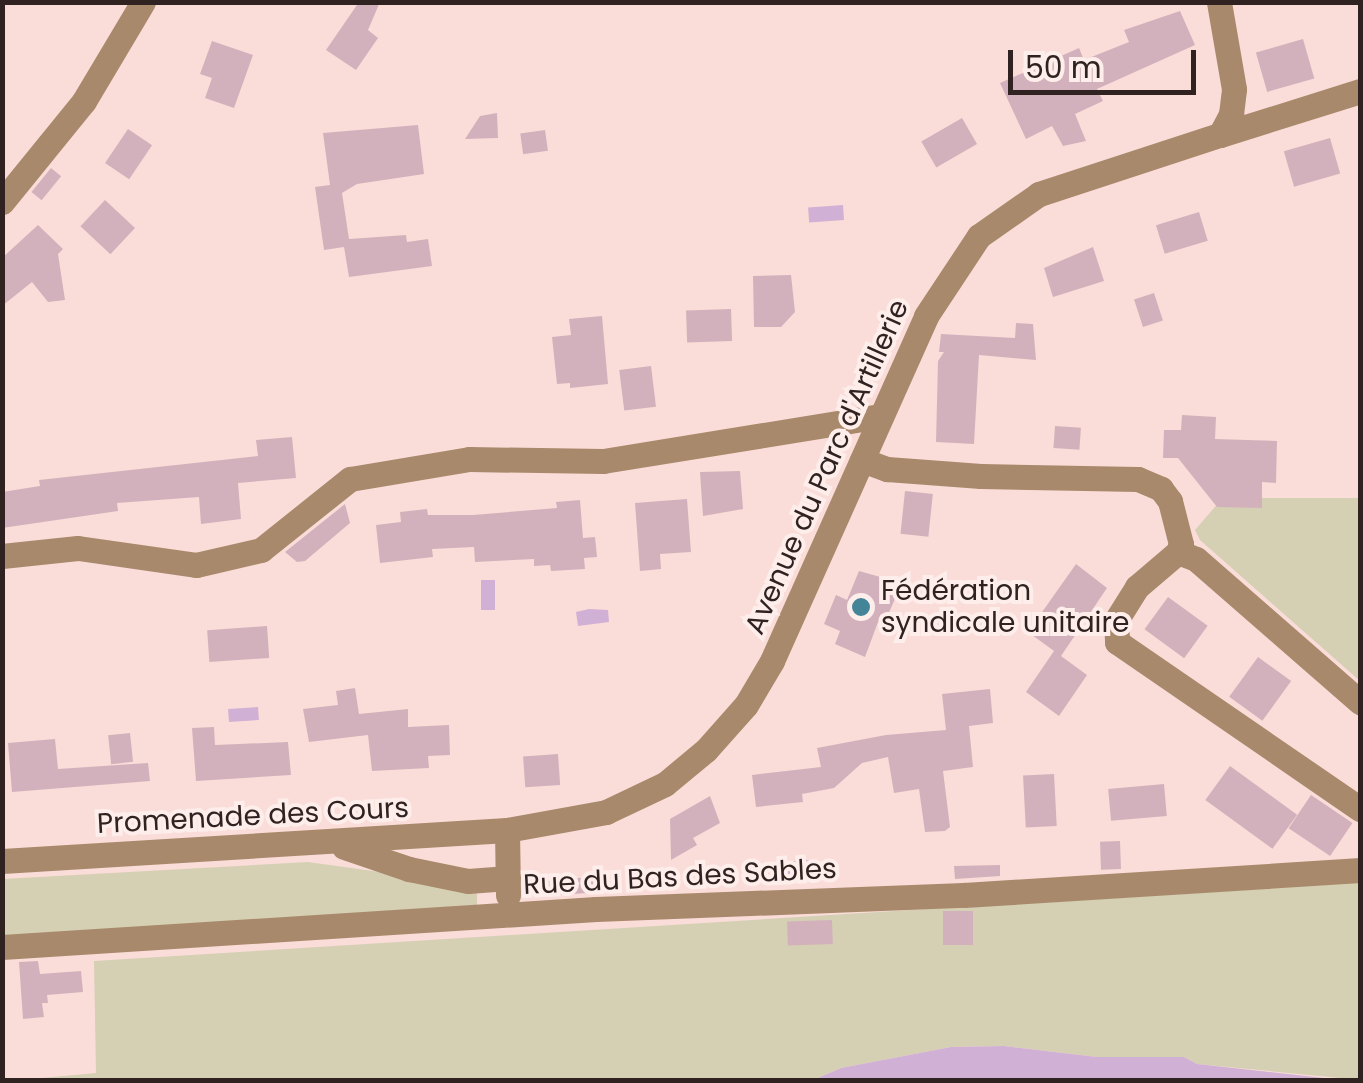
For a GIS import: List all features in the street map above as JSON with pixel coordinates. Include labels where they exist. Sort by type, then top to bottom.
[{"type":"street","points":[[2,202],[84,102],[144,2]]},
{"type":"street","points":[[1219,2],[1234,90],[1231,114],[1220,135]]},
{"type":"street","name":"Avenue du Parc d'Artillerie","points":[[507,830],[606,812],[640,799],[706,750],[746,705],[772,662],[926,316],[980,236],[1039,194],[1360,91]]},
{"type":"street","points":[[2,556],[78,548],[196,566],[261,550],[350,479],[469,458],[604,462],[881,416]]},
{"type":"street","points":[[862,460],[887,469],[981,476],[1138,478],[1151,482],[1170,501],[1180,534],[1178,552],[1137,587],[1114,628],[1117,642],[1360,808]]},
{"type":"street","points":[[1178,552],[1218,578],[1360,702]]},
{"type":"street","points":[[507,830],[508,915]]},
{"type":"street","name":"Promenade des Cours","points":[[2,861],[507,830]]},
{"type":"street","points":[[330,842],[423,872],[468,880],[508,878]]},
{"type":"street","name":"Rue du Bas des Sables","points":[[2,948],[508,915],[964,895],[1360,870]]},
{"type":"shaded area","points":[[843,205],[844,220],[809,222],[808,207]]},
{"type":"shaded area","points":[[1360,498],[1360,681],[1200,540],[1195,530],[1220,501]]},
{"type":"shaded area","points":[[481,580],[495,580],[495,610],[481,610]]},
{"type":"shaded area","points":[[608,610],[609,622],[578,626],[576,612]]},
{"type":"shaded area","points":[[258,707],[259,720],[229,722],[228,709]]},
{"type":"shaded area","points":[[810,860],[811,875],[782,877],[781,862]]},
{"type":"shaded area","points":[[308,862],[467,884],[477,888],[477,905],[3,937],[3,879]]},
{"type":"shaded area","points":[[1360,882],[1360,1080],[1197,1064],[1184,1057],[1097,1057],[1004,1046],[951,1047],[841,1068],[813,1080],[20,1080],[96,1073],[94,961]]},
{"type":"shaded area","points":[[1004,1046],[1097,1057],[1184,1057],[1197,1064],[1342,1080],[813,1080],[841,1068],[951,1047]]},
{"type":"building","points":[[359,2],[380,2],[368,30],[378,38],[356,70],[326,50]]},
{"type":"building","points":[[1180,11],[1195,45],[1097,89],[1103,101],[1075,114],[1086,141],[1063,146],[1052,126],[1026,139],[1000,83],[1079,48],[1084,60],[1129,42],[1124,30]]},
{"type":"building","points":[[1303,39],[1314,78],[1267,92],[1256,53]]},
{"type":"building","points":[[212,41],[253,55],[234,108],[205,98],[212,78],[200,74]]},
{"type":"building","points":[[497,113],[498,138],[465,139],[480,116]]},
{"type":"building","points":[[962,118],[977,144],[936,167],[921,142]]},
{"type":"building","points":[[418,125],[424,174],[357,184],[342,193],[349,239],[406,235],[407,242],[428,239],[432,266],[349,277],[344,247],[324,250],[315,187],[330,185],[323,133]]},
{"type":"building","points":[[128,129],[152,145],[129,179],[105,163]]},
{"type":"building","points":[[545,130],[548,151],[523,154],[520,133]]},
{"type":"building","points":[[1330,138],[1340,174],[1294,187],[1284,151]]},
{"type":"building","points":[[51,168],[61,176],[42,200],[31,192]]},
{"type":"building","points":[[105,200],[135,228],[110,254],[80,226]]},
{"type":"building","points":[[1199,212],[1208,241],[1165,254],[1156,225]]},
{"type":"building","points":[[38,225],[63,249],[58,254],[65,300],[48,302],[32,282],[2,306],[2,258]]},
{"type":"building","points":[[1093,247],[1104,281],[1053,297],[1044,268]]},
{"type":"building","points":[[791,275],[795,312],[781,327],[754,327],[753,276]]},
{"type":"building","points":[[1154,293],[1163,321],[1143,327],[1134,299]]},
{"type":"building","points":[[731,309],[732,341],[687,343],[686,311]]},
{"type":"building","points":[[602,316],[608,384],[570,388],[570,383],[557,384],[552,337],[571,335],[569,319]]},
{"type":"building","points":[[1016,323],[1033,324],[1036,360],[979,355],[974,444],[936,442],[938,361],[944,352],[939,352],[941,334],[1015,338]]},
{"type":"building","points":[[651,366],[656,407],[624,411],[619,370]]},
{"type":"building","points":[[1182,415],[1216,417],[1215,439],[1277,441],[1276,483],[1262,482],[1262,508],[1217,507],[1178,458],[1163,458],[1164,430],[1181,430]]},
{"type":"building","points":[[1055,426],[1081,428],[1079,450],[1053,448]]},
{"type":"building","points":[[292,437],[296,478],[238,483],[241,519],[201,524],[199,497],[117,503],[118,511],[2,528],[2,492],[40,486],[39,480],[258,456],[256,440]]},
{"type":"building","points":[[740,471],[743,509],[703,516],[700,472]]},
{"type":"building","points":[[905,491],[933,494],[928,537],[901,534]]},
{"type":"building","points":[[687,499],[691,552],[660,554],[661,569],[640,571],[635,503]]},
{"type":"building","points":[[580,500],[583,538],[595,537],[597,557],[584,558],[585,569],[551,571],[550,565],[534,566],[534,559],[475,562],[474,547],[432,549],[433,557],[380,563],[376,525],[401,522],[400,512],[427,509],[428,515],[473,515],[557,508],[556,502]]},
{"type":"building","points":[[345,504],[350,523],[305,561],[297,562],[285,552]]},
{"type":"building","points":[[1076,564],[1107,588],[1061,656],[1087,675],[1059,716],[1026,692],[1054,651],[1028,632]]},
{"type":"building","name":"Fédération syndicale unitaire","points":[[859,571],[902,583],[887,617],[881,614],[865,657],[835,644],[840,631],[824,624],[836,595],[847,600]]},
{"type":"building","points":[[1168,597],[1208,626],[1184,658],[1144,629]]},
{"type":"building","points":[[267,626],[269,658],[209,662],[207,630]]},
{"type":"building","points":[[1258,657],[1291,681],[1262,721],[1229,697]]},
{"type":"building","points":[[355,688],[359,714],[408,709],[408,727],[449,725],[450,755],[428,756],[429,768],[372,771],[368,735],[309,742],[303,709],[338,705],[336,691]]},
{"type":"building","points":[[990,689],[993,723],[969,726],[973,767],[943,771],[950,827],[945,831],[925,832],[919,789],[894,793],[888,757],[862,763],[834,788],[802,794],[803,802],[756,807],[752,775],[821,767],[817,748],[886,735],[946,730],[942,694]]},
{"type":"building","points":[[214,727],[215,745],[288,742],[291,775],[196,781],[192,728]]},
{"type":"building","points":[[130,733],[133,762],[111,764],[108,735]]},
{"type":"building","points":[[55,739],[58,769],[148,763],[150,781],[12,792],[8,743]]},
{"type":"building","points":[[558,754],[560,785],[525,787],[523,756]]},
{"type":"building","points":[[1230,766],[1297,815],[1272,849],[1205,800]]},
{"type":"building","points":[[1054,774],[1057,826],[1026,828],[1023,776]]},
{"type":"building","points":[[1164,784],[1167,816],[1111,821],[1108,789]]},
{"type":"building","points":[[1311,795],[1352,823],[1330,856],[1289,828]]},
{"type":"building","points":[[710,796],[720,823],[693,838],[697,845],[671,860],[670,819]]},
{"type":"building","points":[[1120,841],[1121,869],[1101,870],[1100,842]]},
{"type":"building","points":[[1000,865],[1000,876],[955,879],[954,866]]},
{"type":"building","points":[[601,876],[603,892],[524,897],[524,883]]},
{"type":"building","points":[[943,911],[973,911],[973,945],[943,945]]},
{"type":"building","points":[[832,920],[833,944],[788,946],[787,922]]},
{"type":"building","points":[[38,961],[40,974],[81,971],[83,992],[47,995],[48,1003],[42,1003],[44,1017],[23,1019],[19,962]]},
{"type":"place","name":"Fédération syndicale unitaire","points":[[861,607]]}]
